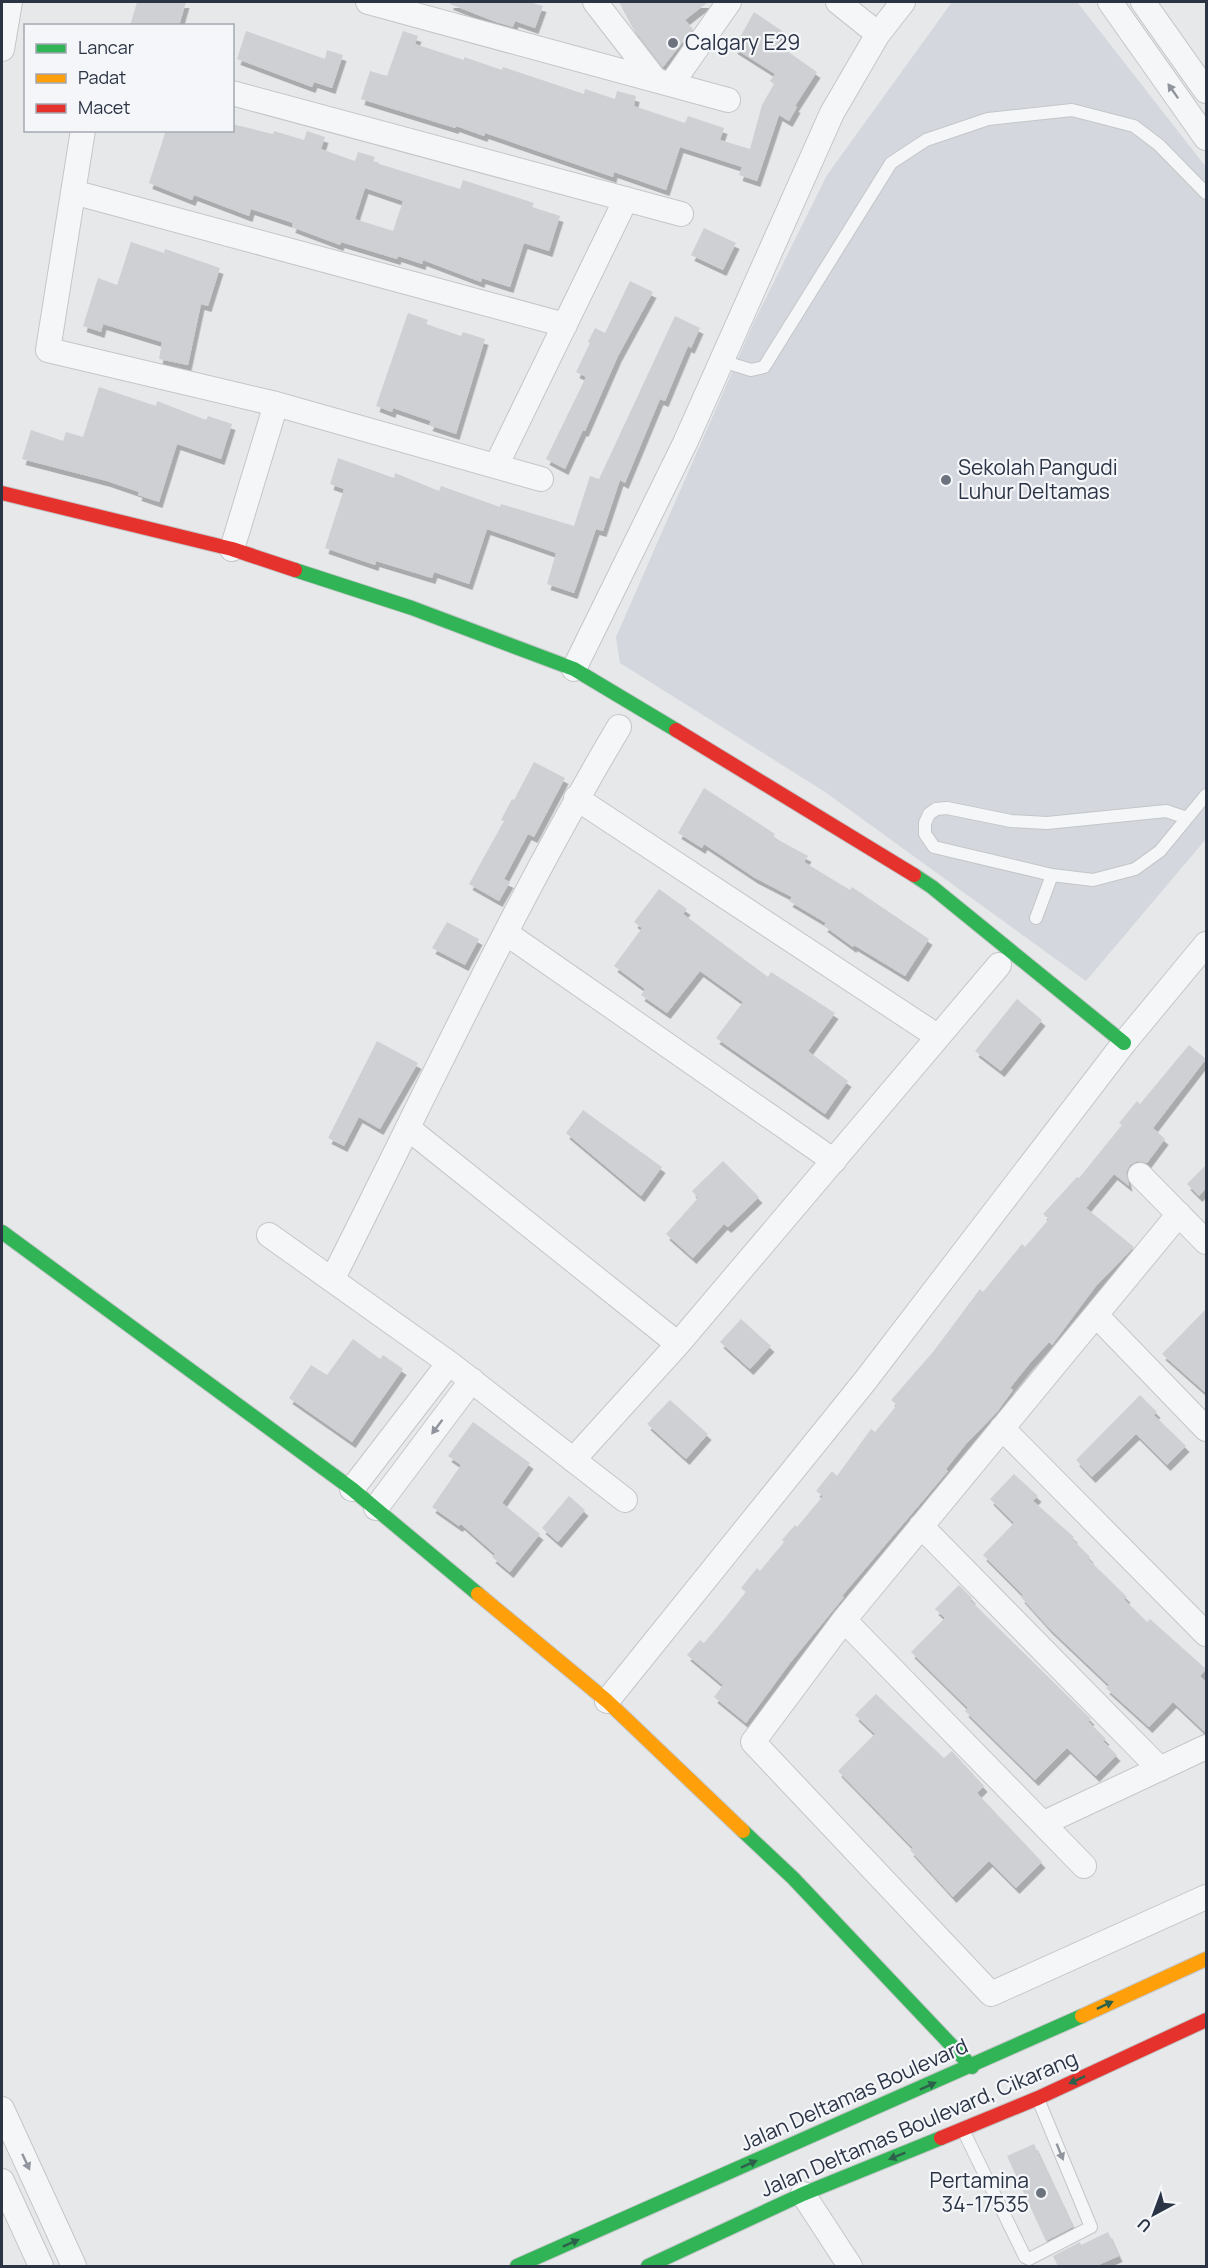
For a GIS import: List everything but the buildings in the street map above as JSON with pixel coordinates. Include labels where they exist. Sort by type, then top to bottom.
[{"type":"street","points":[[2,49],[10,2]]},
{"type":"street","points":[[368,2],[663,80],[728,100]]},
{"type":"street","points":[[595,2],[663,80]]},
{"type":"street","points":[[663,80],[729,2]]},
{"type":"street","points":[[838,2],[878,34]]},
{"type":"street","points":[[1110,2],[1206,138]]},
{"type":"street","points":[[1143,2],[1206,91]]},
{"type":"street","points":[[574,669],[722,361],[832,113],[893,5]]},
{"type":"street","points":[[234,94],[681,214]]},
{"type":"street","points":[[83,132],[48,350],[276,404],[541,479]]},
{"type":"street","points":[[73,192],[565,325]]},
{"type":"street","points":[[496,466],[626,199]]},
{"type":"street","points":[[232,549],[276,404]]},
{"type":"street","points":[[2,493],[232,549],[412,608],[574,669],[842,829],[933,887],[1124,1043]]},
{"type":"street","points":[[333,1278],[576,798],[619,727]]},
{"type":"street","points":[[576,798],[937,1036]]},
{"type":"street","points":[[506,933],[834,1161]]},
{"type":"street","points":[[607,1701],[865,1381],[1124,1043],[1206,944]]},
{"type":"street","points":[[573,1460],[678,1344],[999,965]]},
{"type":"street","points":[[409,1129],[678,1344]]},
{"type":"street","points":[[1140,1175],[1206,1242]]},
{"type":"street","points":[[1179,1214],[844,1620],[753,1742],[987,1991],[994,1994],[1206,1897]]},
{"type":"street","points":[[2,1232],[352,1489],[607,1701],[793,1878],[972,2067]]},
{"type":"street","points":[[269,1235],[333,1278],[472,1380],[625,1500]]},
{"type":"street","points":[[1096,1315],[1206,1429]]},
{"type":"street","points":[[352,1489],[449,1363]]},
{"type":"street","points":[[376,1508],[472,1380]]},
{"type":"street","points":[[1002,1428],[1206,1634]]},
{"type":"street","points":[[921,1526],[1160,1769]]},
{"type":"street","points":[[844,1620],[1084,1866]]},
{"type":"street","points":[[1044,1823],[1206,1747]]},
{"type":"street","name":"Jalan Deltamas Boulevard","points":[[517,2266],[972,2067],[1206,1959]]},
{"type":"street","name":"Jalan Deltamas Boulevard, Cikarang","points":[[648,2266],[715,2237],[803,2194],[1038,2098],[1206,2020]]},
{"type":"street","points":[[2,2109],[74,2266]]},
{"type":"street","points":[[2,2181],[41,2266]]},
{"type":"street","points":[[803,2194],[850,2266]]},
{"type":"lane","points":[[722,361],[751,370],[764,367],[891,162],[926,140],[988,119],[1072,110],[1134,126],[1167,152],[1206,193]]},
{"type":"lane","points":[[1187,818],[1166,811],[1047,824],[1011,821],[947,808],[936,809],[929,814],[925,823],[925,834],[934,847],[1052,875],[1093,880],[1134,869],[1160,852],[1206,795]]},
{"type":"lane","points":[[1035,918],[1052,875]]},
{"type":"lane","points":[[963,2130],[1025,2257],[1029,2259],[1091,2227],[1038,2098]]},
{"type":"lane","points":[[694,2259],[715,2237]]},
{"type":"shaded area","name":"Sekolah Pangudi Luhur Deltamas","points":[[952,2],[1077,2],[1206,167],[1206,839],[1086,981],[825,792],[620,663],[616,637],[754,322],[827,175]]},
{"type":"traffic: fast","points":[[295,570],[412,608],[574,669],[676,730]]},
{"type":"traffic: fast","points":[[914,875],[932,887],[1124,1043]]},
{"type":"traffic: fast","points":[[2,1232],[352,1489],[478,1594]]},
{"type":"traffic: fast","points":[[743,1831],[793,1878],[972,2067]]},
{"type":"traffic: fast","points":[[517,2266],[1082,2016]]},
{"type":"traffic: fast","points":[[648,2266],[803,2194],[941,2138]]},
{"type":"traffic: slow","points":[[478,1594],[607,1701],[743,1831]]},
{"type":"traffic: slow","points":[[1082,2016],[1206,1959]]},
{"type":"traffic: jam","points":[[2,493],[232,549],[295,570]]},
{"type":"traffic: jam","points":[[676,730],[914,875]]},
{"type":"traffic: jam","points":[[941,2138],[1038,2098],[1206,2020]]},
{"type":"place","name":"Calgary E29","points":[[673,43]]},
{"type":"place","name":"Sekolah Pangudi Luhur Deltamas","points":[[946,480]]},
{"type":"place","name":"Pertamina 34-17535","points":[[1041,2193]]}]
